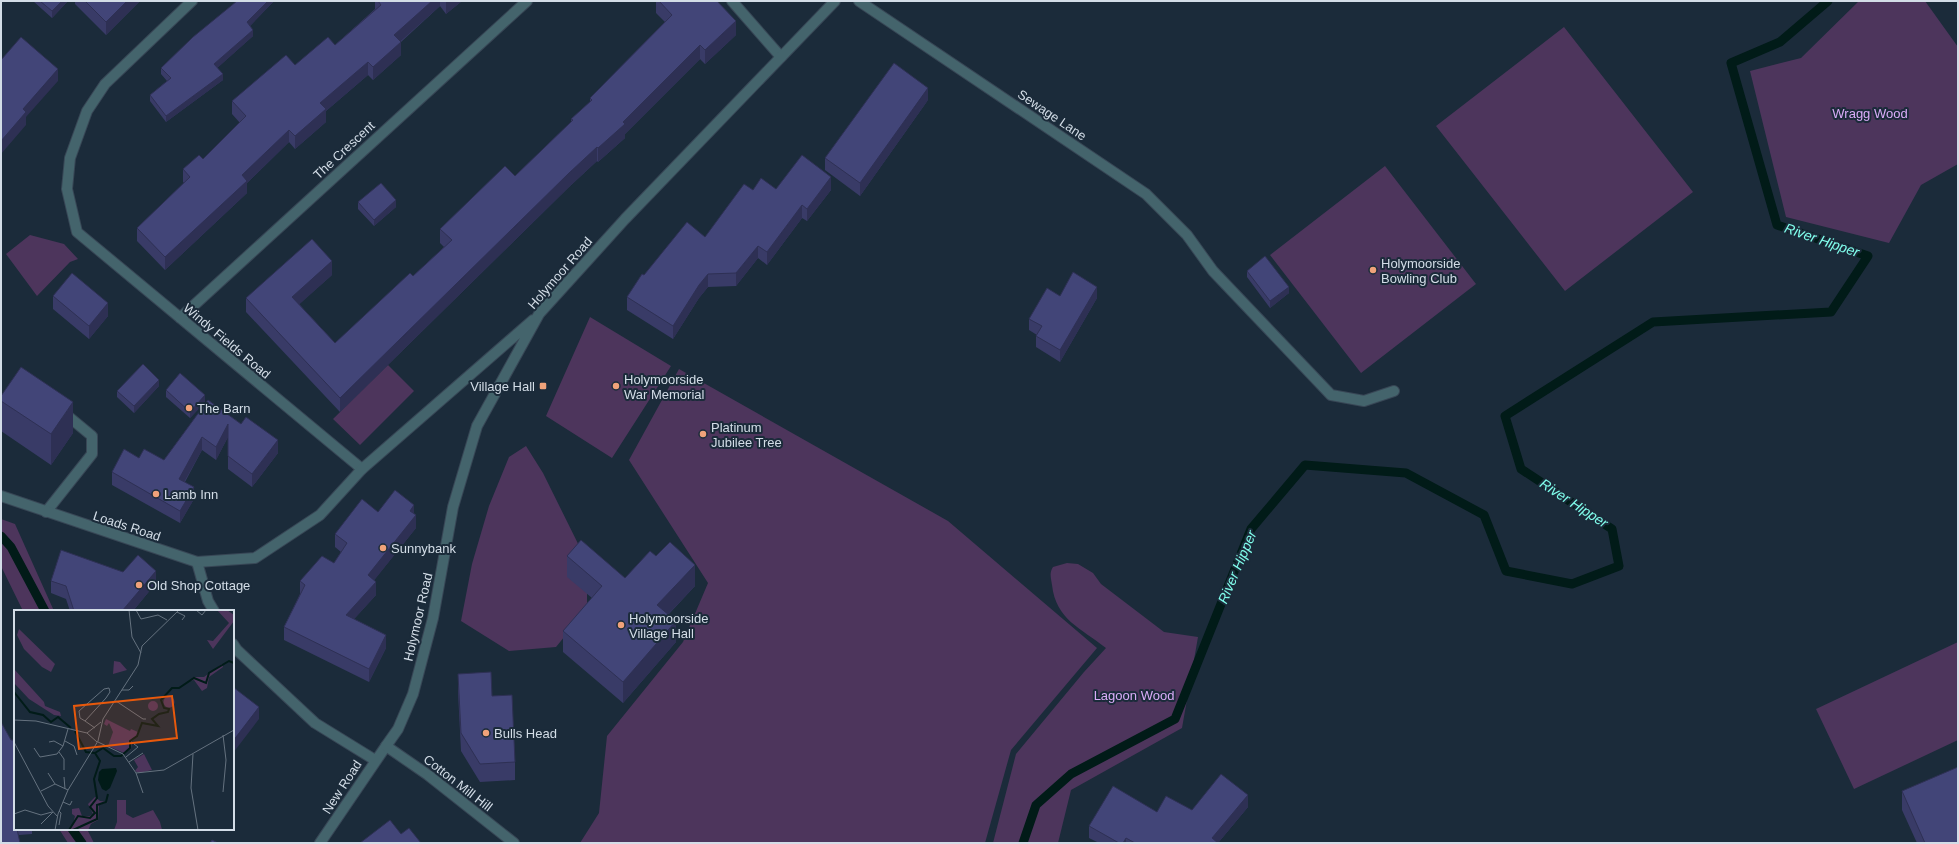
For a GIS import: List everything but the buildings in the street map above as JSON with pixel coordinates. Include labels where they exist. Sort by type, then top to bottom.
[{"type":"street","name":"Windy Fields Road","points":[[192,1],[106,84],[87,111],[70,158],[67,189],[77,232],[362,469]]},
{"type":"street","name":"The Crescent","points":[[180,318],[527,1]]},
{"type":"street","points":[[732,1],[782,57]]},
{"type":"street","name":"Holymoor Road","points":[[386,746],[398,729],[412,694],[433,618],[453,507],[477,426],[539,314],[625,219],[835,1]]},
{"type":"street","name":"Sewage Lane","points":[[859,1],[1146,194],[1187,235],[1213,272],[1331,395],[1364,401],[1394,391]]},
{"type":"street","points":[[213,610],[208,601],[197,562],[255,558],[320,515],[362,469],[539,314]]},
{"type":"street","points":[[46,512],[92,454],[92,436],[63,411],[59,405]]},
{"type":"street","name":"Loads Road","points":[[1,496],[197,562]]},
{"type":"street","points":[[234,646],[315,723],[375,760]]},
{"type":"street","name":"New Road","points":[[320,843],[375,760],[386,746]]},
{"type":"street","name":"Cotton Mill Hill","points":[[386,746],[514,843]]},
{"type":"green space","name":"Wragg Wood","points":[[1859,1],[1925,1],[1958,47],[1958,164],[1921,185],[1889,243],[1786,217],[1750,71],[1801,58]]},
{"type":"green space","points":[[1564,27],[1693,192],[1565,291],[1436,126]]},
{"type":"green space","name":"Holymoorside Bowling Club","points":[[1385,166],[1476,284],[1361,373],[1270,255]]},
{"type":"green space","points":[[30,235],[64,244],[78,259],[70,262],[37,296],[6,254]]},
{"type":"green space","points":[[590,317],[671,366],[612,458],[546,416]]},
{"type":"green space","points":[[388,365],[414,391],[360,445],[333,419]]},
{"type":"green space","points":[[679,369],[948,521],[1097,648],[1011,750],[985,843],[580,843],[599,813],[607,736],[683,642],[708,583],[629,460]]},
{"type":"green space","points":[[526,446],[543,473],[597,582],[587,594],[587,609],[556,647],[509,651],[461,621],[472,564],[489,506],[509,457]]},
{"type":"green space","points":[[1,519],[15,524],[54,610],[23,610],[1,566]]},
{"type":"green space","name":"Lagoon Wood","points":[[1067,563],[1078,564],[1093,573],[1101,584],[1164,632],[1198,637],[1182,728],[1071,790],[1058,843],[993,843],[1016,754],[1084,672],[1106,648],[1071,622],[1064,615],[1054,597],[1051,571],[1053,567]]},
{"type":"green space","points":[[1958,642],[1958,740],[1854,789],[1816,709]]},
{"type":"green space","points":[[60,830],[88,830],[94,843],[68,843]]},
{"type":"waterway","name":"River Hipper","points":[[1023,843],[1036,805],[1071,774],[1175,719],[1251,529],[1305,465],[1406,473],[1484,515],[1506,571],[1572,584],[1619,566],[1612,529],[1521,469],[1505,416],[1653,322],[1831,312],[1868,256],[1777,225],[1731,63],[1780,42],[1828,1]]},
{"type":"waterway","points":[[1,536],[11,547],[44,610]]},
{"type":"waterway","points":[[73,830],[82,843]]},
{"type":"place","name":"Holymoorside Bowling Club","points":[[1373,270]]},
{"type":"place","name":"Village Hall","points":[[543,386]]},
{"type":"place","name":"Holymoorside War Memorial","points":[[616,386]]},
{"type":"place","name":"The Barn","points":[[189,408]]},
{"type":"place","name":"Platinum Jubilee Tree","points":[[703,434]]},
{"type":"place","name":"Lamb Inn","points":[[156,494]]},
{"type":"place","name":"Sunnybank","points":[[383,548]]},
{"type":"place","name":"Old Shop Cottage","points":[[139,585]]},
{"type":"place","name":"Holymoorside Village Hall","points":[[621,625]]},
{"type":"place","name":"Bulls Head","points":[[486,733]]}]
